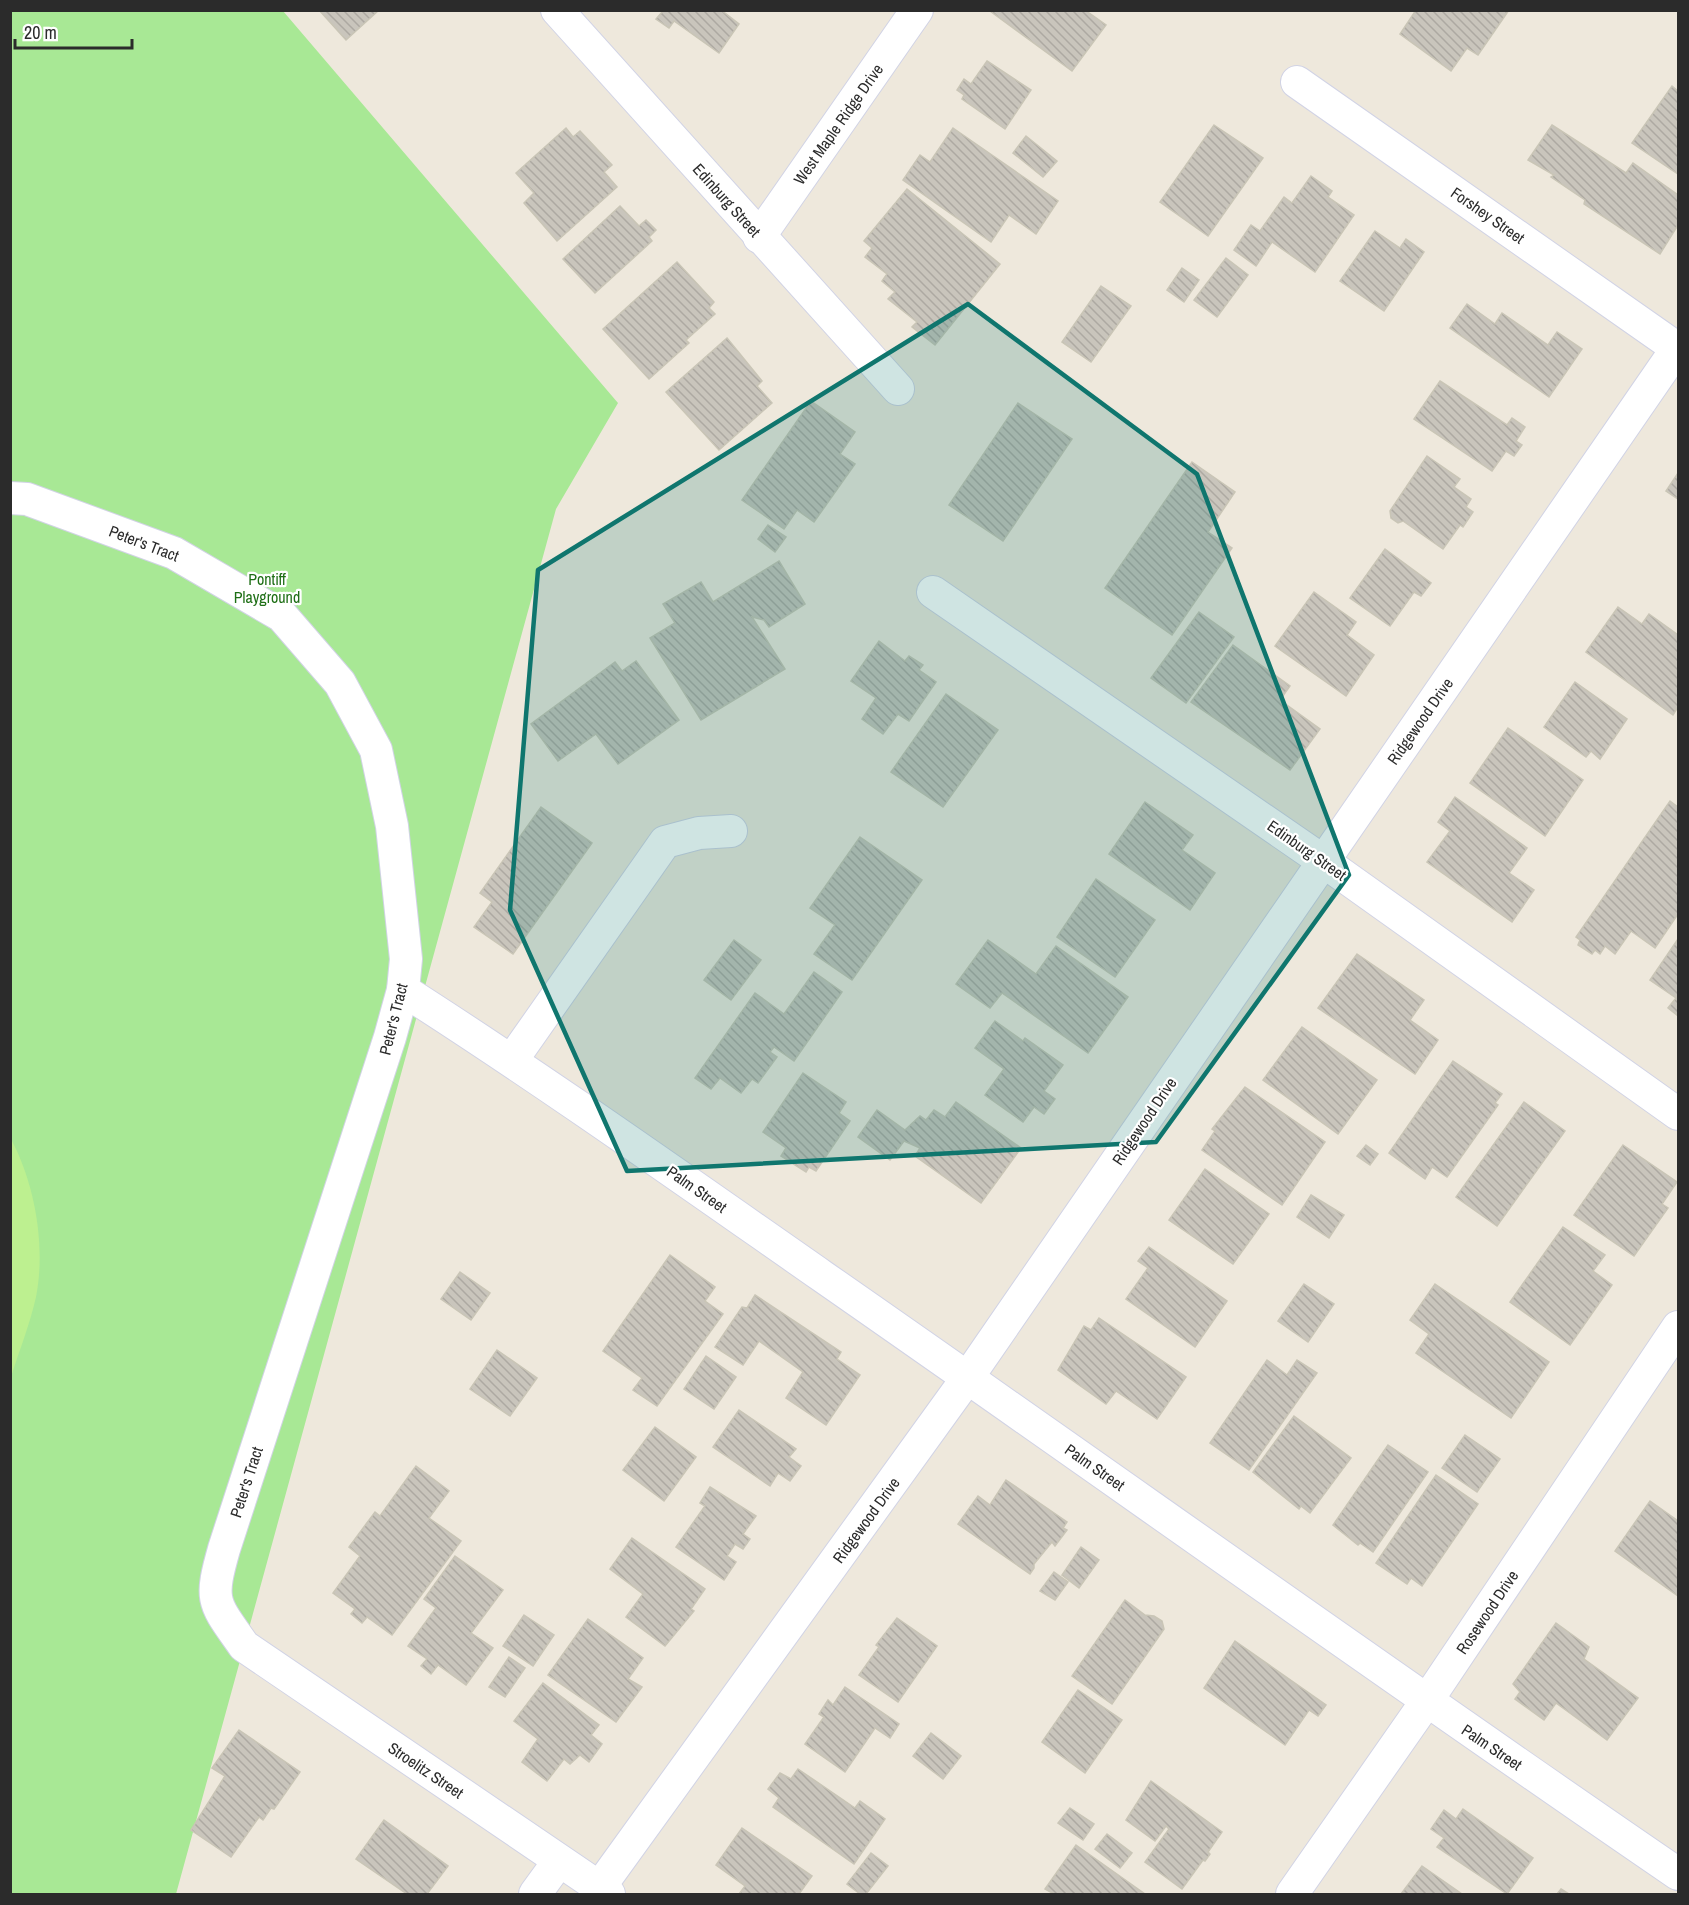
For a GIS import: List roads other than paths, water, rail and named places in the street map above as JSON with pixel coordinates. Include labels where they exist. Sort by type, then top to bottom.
[{"type":"street","name":"Edinburg Street","points":[[557,10],[898,389]]},
{"type":"street","name":"West Maple Ridge Drive","points":[[759,237],[917,10]]},
{"type":"street","name":"Forshey Street","points":[[1297,82],[1678,348]]},
{"type":"street","name":"Ridgewood Drive","points":[[604,1891],[968,1377],[1678,348]]},
{"type":"street","name":"Peter's Tract","points":[[10,498],[27,499],[174,553],[282,616],[340,683],[376,750],[392,826],[406,959],[403,990],[390,1037],[215,1580],[215,1601],[244,1646]]},
{"type":"street","name":"Edinburg Street","points":[[933,592],[1323,861],[1678,1114]]},
{"type":"street","points":[[512,1060],[665,842],[699,833],[731,831]]},
{"type":"street","name":"Palm Street","points":[[403,990],[512,1060],[968,1377],[1426,1702],[1678,1874]]},
{"type":"street","name":"Rosewood Drive","points":[[1292,1894],[1426,1702],[1678,1327]]},
{"type":"street","name":"Stroelitz Street","points":[[244,1646],[604,1891]]},
{"type":"street","points":[[535,1894],[559,1861]]},
{"type":"park label","name":"Pontiff Playground","points":[[267,588]]}]
